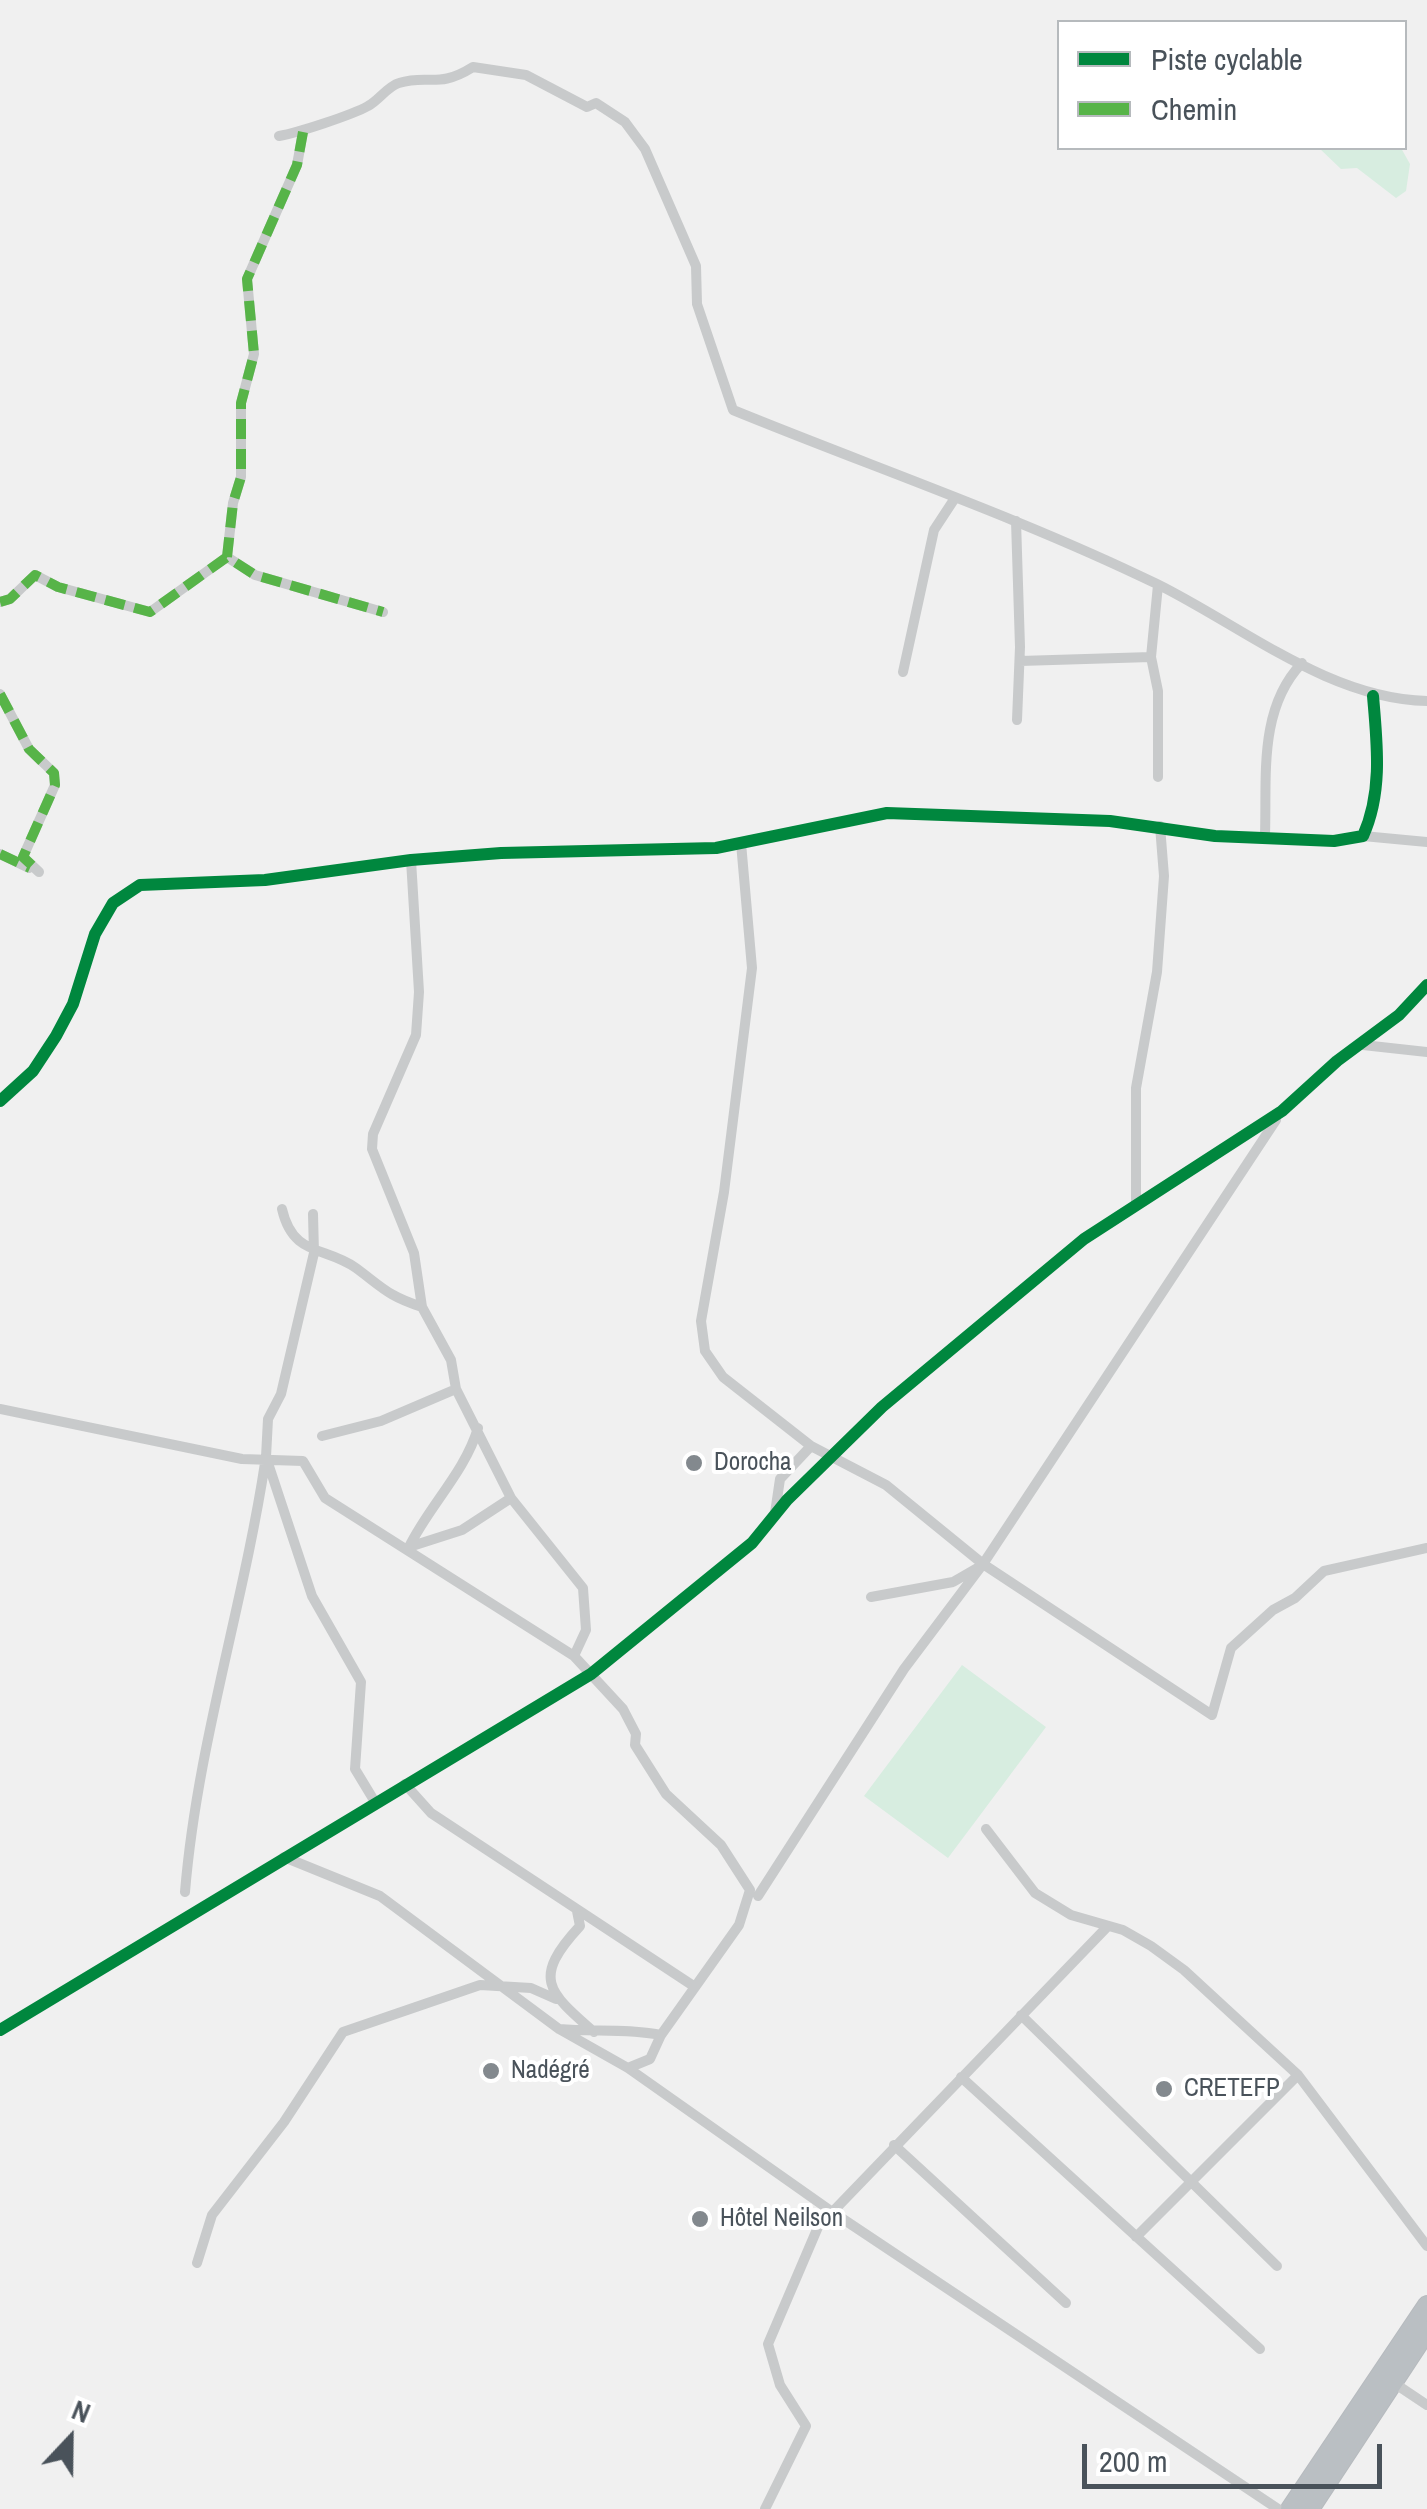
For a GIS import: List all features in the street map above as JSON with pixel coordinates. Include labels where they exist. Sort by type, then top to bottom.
[{"type":"highway","points":[[1290,2509],[1427,2305]]},
{"type":"highway","points":[[1310,2509],[1427,2331]]},
{"type":"street","points":[[279,136],[303,132],[320,121],[367,107],[398,83],[450,81],[473,67],[526,75],[587,107],[596,103],[625,122],[644,149],[696,266],[697,304],[733,410],[1016,522],[1158,585],[1302,663],[1373,696],[1427,701]]},
{"type":"street","points":[[0,602],[10,599],[35,575],[58,586],[150,612],[227,557],[240,477],[241,403],[254,354],[247,280],[297,165],[303,132]]},
{"type":"street","points":[[902,672],[934,530],[955,498]]},
{"type":"street","points":[[1016,522],[1020,661],[1017,720]]},
{"type":"street","points":[[227,557],[255,574],[383,612]]},
{"type":"street","points":[[1158,585],[1151,657],[1158,692],[1158,777]]},
{"type":"street","points":[[1020,661],[1151,657]]},
{"type":"street","points":[[1264,835],[1269,730],[1290,676],[1302,663]]},
{"type":"street","points":[[0,694],[29,749],[54,774],[55,785],[23,857],[38,872],[0,854]]},
{"type":"street","points":[[1363,836],[1377,770],[1373,696]]},
{"type":"street","points":[[0,1102],[33,1070],[56,1036],[73,1004],[95,934],[124,892],[140,885],[265,880],[411,860],[716,848],[887,812],[1160,826],[1215,836],[1264,835],[1334,841],[1363,836],[1427,842]]},
{"type":"street","points":[[1136,1203],[1136,1088],[1156,972],[1164,876],[1160,826]]},
{"type":"street","points":[[740,843],[751,924],[751,982],[724,1192],[701,1322],[705,1352],[723,1377],[829,1459],[886,1485],[983,1564],[1212,1715],[1231,1648],[1273,1610],[1295,1598],[1324,1571],[1427,1548]]},
{"type":"street","points":[[411,860],[419,992],[416,1035],[373,1134],[372,1149],[414,1253],[422,1307],[451,1360],[456,1389],[510,1498],[583,1588],[586,1630],[574,1656]]},
{"type":"street","points":[[0,2030],[591,1674],[752,1544],[775,1513],[882,1407],[1084,1239],[1282,1111],[1427,985]]},
{"type":"street","points":[[1362,1044],[1427,1052]]},
{"type":"street","points":[[758,1896],[904,1669],[983,1564],[1282,1111]]},
{"type":"street","points":[[282,1209],[286,1228],[314,1253],[353,1266],[387,1295],[422,1307]]},
{"type":"street","points":[[185,1892],[192,1815],[232,1614],[252,1545],[268,1419],[281,1394],[314,1253],[313,1214]]},
{"type":"street","points":[[322,1436],[381,1421],[456,1389]]},
{"type":"street","points":[[0,1408],[242,1459],[303,1461],[324,1498],[408,1547],[574,1656],[623,1709],[636,1734],[635,1745],[666,1794],[722,1845],[750,1890],[739,1925],[692,1985],[650,2059],[628,2068]]},
{"type":"street","points":[[408,1547],[426,1513],[471,1452],[478,1428]]},
{"type":"street","points":[[775,1513],[780,1479],[811,1446]]},
{"type":"street","points":[[266,1457],[312,1596],[361,1682],[355,1770],[375,1802]]},
{"type":"street","points":[[408,1547],[462,1530],[510,1498]]},
{"type":"street","points":[[871,1597],[953,1582],[983,1564]]},
{"type":"street","points":[[405,1784],[431,1813],[692,1985]]},
{"type":"street","points":[[986,1830],[1035,1893],[1071,1915],[1108,1926],[1151,1946],[1184,1970],[1298,2075],[1427,2246]]},
{"type":"street","points":[[284,1857],[380,1896],[559,2029],[628,2068],[831,2211],[1278,2509]]},
{"type":"street","points":[[556,2000],[550,1979],[554,1957],[580,1926],[577,1910]]},
{"type":"street","points":[[765,2509],[806,2426],[780,2385],[768,2344],[818,2227],[1108,1926]]},
{"type":"street","points":[[197,2263],[212,2214],[284,2122],[344,2032],[480,1986],[531,1988],[556,2000],[595,2032]]},
{"type":"street","points":[[1021,2015],[1277,2266]]},
{"type":"street","points":[[559,2029],[595,2032],[626,2028],[661,2035]]},
{"type":"street","points":[[1136,2237],[1298,2075]]},
{"type":"street","points":[[960,2077],[1260,2349]]},
{"type":"street","points":[[894,2145],[1066,2303]]},
{"type":"street","points":[[1394,2383],[1427,2405]]},
{"type":"green space","points":[[1321,150],[1402,150],[1410,164],[1406,191],[1396,198],[1357,168],[1341,169]]},
{"type":"green space","points":[[962,1665],[1046,1727],[948,1858],[864,1796]]},
{"type":"marked path","points":[[303,132],[297,165],[247,279],[254,354],[241,403],[241,477],[233,503],[227,557],[255,575],[383,612]]},
{"type":"marked path","points":[[0,602],[10,599],[35,575],[58,587],[150,612],[227,557]]},
{"type":"marked path","points":[[0,694],[29,749],[54,773],[55,785],[23,857],[39,872]]},
{"type":"marked path","points":[[0,854],[30,868]]},
{"type":"cycle path","points":[[0,1101],[33,1071],[56,1036],[73,1004],[95,934],[113,903],[140,885],[265,880],[411,860],[501,853],[716,848],[887,813],[1110,821],[1215,836],[1334,841],[1363,836],[1374,802],[1377,767],[1373,696]]},
{"type":"cycle path","points":[[0,2030],[591,1674],[752,1543],[787,1500],[882,1407],[1084,1239],[1282,1111],[1337,1061],[1399,1015],[1427,985]]},
{"type":"place","name":"Dorocha","points":[[694,1463]]},
{"type":"place","name":"Nadégré","points":[[491,2071]]},
{"type":"place","name":"CRETEFP","points":[[1164,2089]]},
{"type":"place","name":"Hôtel Neilson","points":[[700,2219]]}]
